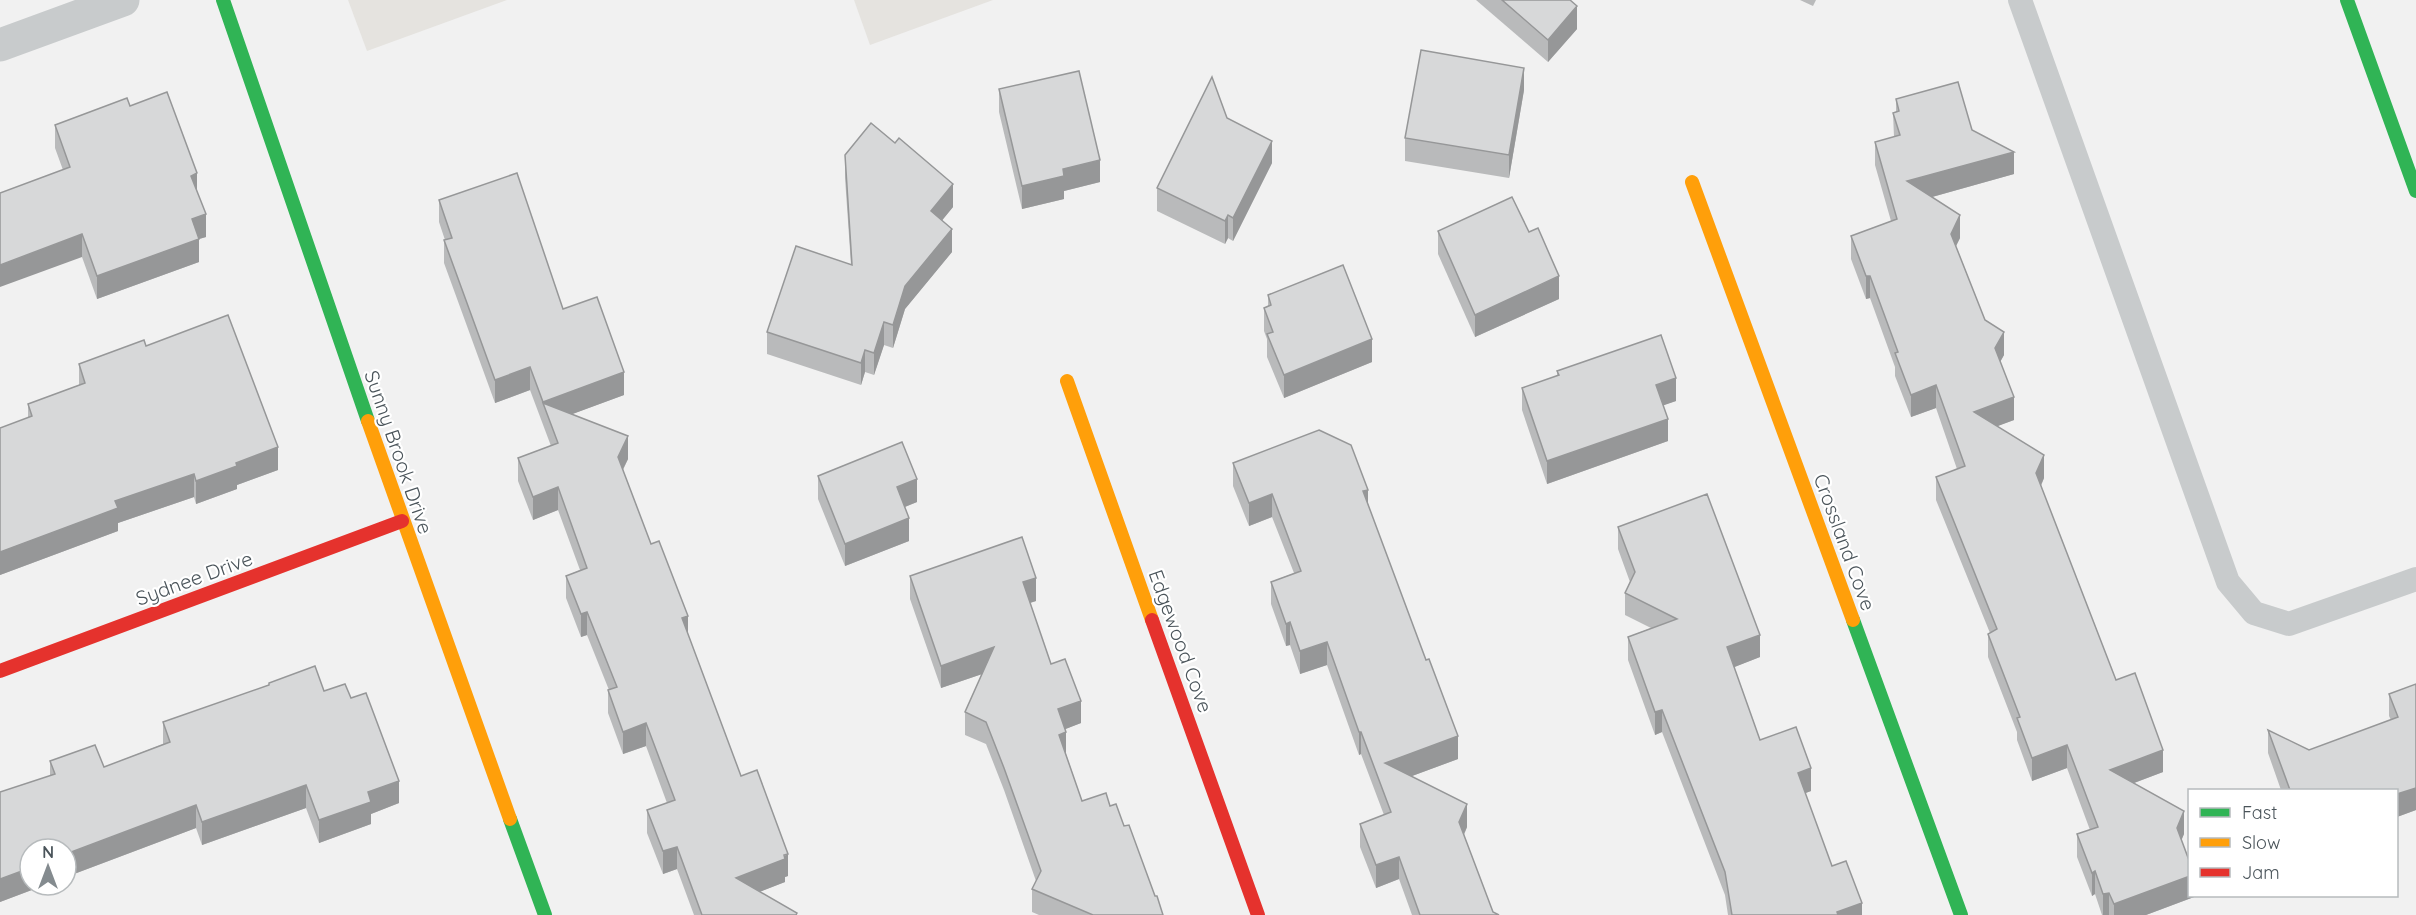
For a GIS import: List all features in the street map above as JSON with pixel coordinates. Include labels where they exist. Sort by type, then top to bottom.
[{"type":"street","points":[[0,45],[123,0]]},
{"type":"street","name":"Sunny Brook Drive","points":[[224,0],[402,521],[545,915]]},
{"type":"street","points":[[2347,0],[2416,191]]},
{"type":"street","name":"Crossland Cove","points":[[1692,182],[1961,915]]},
{"type":"street","name":"Edgewood Cove","points":[[1067,381],[1258,915]]},
{"type":"street","name":"Sydnee Drive","points":[[0,671],[402,521]]},
{"type":"lane","points":[[2020,0],[2228,582],[2254,613],[2289,624],[2416,579]]},
{"type":"shaded area","points":[[348,0],[507,0],[367,51]]},
{"type":"shaded area","points":[[854,0],[993,0],[870,45]]},
{"type":"building","points":[[1502,0],[1570,0],[1577,6],[1548,40]]},
{"type":"building","points":[[1421,50],[1524,68],[1509,155],[1405,138]]},
{"type":"building","points":[[1079,71],[1100,160],[1063,169],[1064,176],[1022,186],[999,89]]},
{"type":"building","points":[[1212,77],[1227,118],[1272,141],[1233,218],[1228,215],[1225,221],[1157,188]]},
{"type":"building","points":[[1958,82],[1972,130],[2014,152],[1907,181],[1960,215],[1951,234],[1985,320],[2004,332],[1995,348],[2014,397],[1974,412],[2044,455],[2036,473],[2116,680],[2135,673],[2163,750],[2110,770],[2184,811],[2177,828],[2188,858],[2188,877],[2114,904],[2109,893],[2103,894],[2095,871],[2092,873],[2077,834],[2098,827],[2067,745],[2032,758],[2017,718],[2020,717],[1988,634],[1997,629],[1936,477],[1965,466],[1936,385],[1911,395],[1870,276],[1866,276],[1851,236],[1897,219],[1875,142],[1900,135],[1893,113],[1899,111],[1896,99]]},
{"type":"building","points":[[167,92],[197,173],[191,176],[206,214],[192,219],[199,239],[97,276],[82,234],[0,265],[0,193],[70,167],[55,125],[127,98],[130,106]]},
{"type":"building","points":[[871,123],[895,143],[899,138],[953,184],[931,211],[952,229],[905,286],[893,325],[884,322],[874,353],[865,350],[861,363],[767,332],[796,246],[852,265],[845,155]]},
{"type":"building","points":[[517,173],[563,309],[597,297],[624,372],[543,402],[530,367],[495,380],[444,240],[452,238],[439,200]]},
{"type":"building","points":[[1512,197],[1529,232],[1538,228],[1559,276],[1475,315],[1438,231]]},
{"type":"building","points":[[1343,265],[1372,339],[1284,375],[1267,334],[1273,332],[1264,308],[1271,305],[1268,295]]},
{"type":"building","points":[[228,315],[278,447],[236,463],[237,466],[196,481],[194,474],[115,501],[118,508],[0,552],[0,428],[32,416],[28,404],[85,383],[79,364],[144,340],[146,346]]},
{"type":"building","points":[[1661,335],[1676,378],[1656,385],[1668,419],[1547,461],[1522,388],[1559,375],[1557,371]]},
{"type":"building","points":[[543,403],[628,436],[618,457],[651,544],[659,541],[688,616],[682,618],[741,776],[757,770],[788,854],[784,855],[785,859],[736,878],[797,913],[796,915],[702,915],[677,847],[663,851],[647,810],[675,800],[646,723],[623,732],[608,690],[617,687],[587,612],[581,614],[566,576],[587,568],[558,487],[533,497],[518,458],[558,443]]},
{"type":"building","points":[[1319,430],[1351,445],[1368,490],[1363,491],[1426,660],[1429,659],[1458,736],[1385,763],[1467,804],[1459,822],[1493,912],[1499,915],[1420,915],[1399,857],[1376,865],[1360,824],[1391,812],[1327,642],[1300,651],[1290,622],[1286,624],[1271,582],[1301,571],[1272,494],[1249,503],[1233,463]]},
{"type":"building","points":[[902,442],[917,479],[897,487],[909,518],[845,544],[818,476]]},
{"type":"building","points":[[1707,494],[1760,635],[1727,647],[1760,740],[1796,727],[1811,768],[1798,773],[1832,866],[1846,861],[1862,903],[1837,912],[1838,915],[1732,915],[1725,872],[1662,710],[1655,712],[1628,637],[1677,619],[1625,593],[1635,572],[1618,527]]},
{"type":"building","points":[[1022,537],[1036,578],[1023,582],[1051,664],[1065,659],[1081,701],[1058,709],[1066,732],[1059,735],[1082,801],[1106,793],[1110,806],[1116,804],[1124,826],[1129,825],[1163,915],[1093,915],[1032,889],[1041,871],[1004,768],[986,722],[965,712],[994,647],[941,666],[910,576]]},
{"type":"building","points":[[315,666],[324,691],[345,684],[351,698],[366,693],[399,781],[368,792],[371,802],[319,820],[306,785],[202,822],[196,805],[78,849],[78,837],[18,837],[18,872],[0,879],[0,792],[55,774],[50,761],[95,745],[104,767],[170,742],[163,722],[269,685],[269,683]]},
{"type":"building","points":[[2416,684],[2416,788],[2398,794],[2398,789],[2290,789],[2268,730],[2309,750],[2398,717],[2389,694]]},
{"type":"traffic: fast","points":[[223,0],[368,421]]},
{"type":"traffic: fast","points":[[2347,0],[2416,191]]},
{"type":"traffic: fast","points":[[1853,620],[1961,915]]},
{"type":"traffic: fast","points":[[510,819],[545,915]]},
{"type":"traffic: slow","points":[[1692,182],[1853,620]]},
{"type":"traffic: slow","points":[[1067,381],[1152,620]]},
{"type":"traffic: slow","points":[[368,421],[510,819]]},
{"type":"traffic: jam","points":[[0,671],[402,521]]},
{"type":"traffic: jam","points":[[1152,620],[1258,915]]}]
